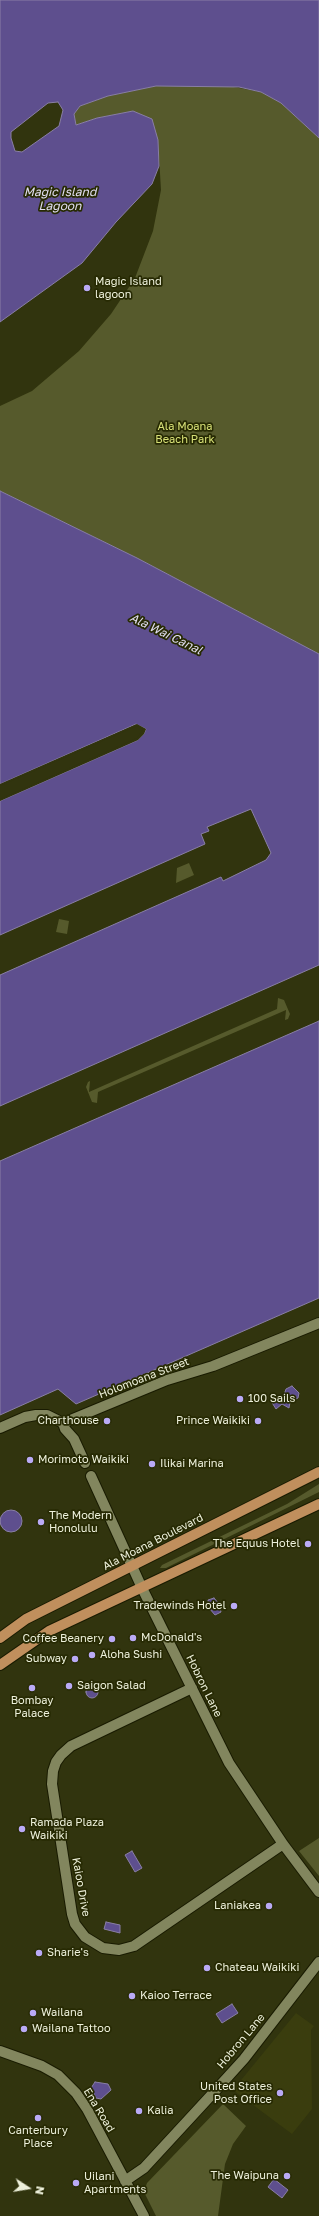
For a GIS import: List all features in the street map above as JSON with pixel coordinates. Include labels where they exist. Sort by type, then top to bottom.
[{"type":"main road","name":"Ala Moana Boulevard","points":[[0,1638],[26,1619],[319,1472]]},
{"type":"main road","points":[[0,1665],[49,1631],[319,1504]]},
{"type":"street","name":"Holomoana Street","points":[[63,1423],[167,1380],[213,1366],[319,1323]]},
{"type":"street","points":[[0,1428],[25,1417],[46,1415],[63,1423],[65,1429],[74,1439],[85,1463]]},
{"type":"street","name":"Hobron Lane","points":[[91,1476],[142,1588],[228,1763],[283,1844],[319,1892]]},
{"type":"street","name":"Kaioo Drive","points":[[192,1688],[71,1746],[64,1751],[56,1762],[53,1771],[52,1784],[72,1914],[78,1929],[89,1940],[103,1948],[119,1950],[134,1946],[283,1844]]},
{"type":"street","name":"Hobron Lane","points":[[125,2181],[144,2168],[244,2059],[319,1962]]},
{"type":"street","name":"Ena Road","points":[[0,2051],[42,2066],[68,2084],[87,2109],[144,2216]]},
{"type":"shaded area","points":[[296,2013],[314,2026],[311,2030],[312,2109],[292,2134],[233,2090]]},
{"type":"green space","name":"Ala Moana Beach Park","points":[[156,86],[228,86],[261,92],[281,103],[319,138],[319,654],[137,558],[0,491],[0,406],[32,391],[79,351],[111,314],[135,278],[153,231],[161,190],[158,140],[133,111],[97,118],[76,125],[74,114],[80,106],[108,96]]},
{"type":"green space","points":[[189,863],[194,875],[176,883],[177,868]]},
{"type":"green space","points":[[59,919],[69,921],[67,934],[56,932]]},
{"type":"green space","points":[[278,998],[284,1000],[290,1014],[288,1019],[285,1020],[286,1010],[98,1092],[97,1103],[92,1102],[86,1087],[88,1082],[90,1081],[89,1092],[277,1009]]},
{"type":"green space","points":[[319,1484],[319,1492],[166,1568],[160,1568],[162,1565],[287,1504]]},
{"type":"green space","points":[[319,1838],[319,1876],[299,1851]]},
{"type":"green space","points":[[223,2104],[246,2126],[233,2144],[225,2164],[218,2216],[156,2216],[144,2192],[147,2183]]},
{"type":"water","name":"Magic Island Lagoon","points":[[0,0],[319,0],[319,138],[281,103],[261,92],[239,87],[156,86],[108,96],[80,106],[74,114],[76,125],[97,118],[133,111],[152,119],[158,140],[159,166],[152,184],[116,222],[82,263],[0,322]],"holes":[[[58,102],[63,110],[59,126],[22,152],[15,151],[11,138],[11,132],[48,103]]]},
{"type":"water","name":"Ala Wai Canal","points":[[0,491],[137,558],[319,654],[319,965],[0,1106],[0,975],[221,877],[223,881],[266,860],[271,853],[251,809],[207,827],[209,831],[201,834],[205,844],[0,935],[0,801],[138,740],[144,734],[146,729],[136,724],[0,784]]},
{"type":"water","points":[[319,1021],[319,1298],[76,1404],[58,1389],[0,1415],[0,1161]]},
{"type":"water","points":[[292,1386],[299,1393],[298,1398],[290,1402],[289,1408],[282,1404],[276,1409],[271,1401],[284,1395],[286,1389]]},
{"type":"water","points":[[11,1510],[19,1513],[22,1521],[19,1529],[11,1532],[3,1529],[0,1521],[3,1513]]},
{"type":"water","points":[[214,1598],[219,1604],[221,1612],[215,1615],[209,1608],[208,1600]]},
{"type":"water","points":[[94,1686],[97,1687],[97,1697],[90,1698],[87,1697],[86,1690],[87,1687]]},
{"type":"water","points":[[132,1851],[142,1868],[135,1872],[125,1855]]},
{"type":"water","points":[[106,1922],[120,1925],[120,1933],[104,1929]]},
{"type":"water","points":[[232,2004],[238,2013],[222,2023],[216,2014]]},
{"type":"water","points":[[95,2082],[108,2084],[111,2090],[101,2099],[96,2098],[91,2088]]},
{"type":"water","points":[[274,2179],[288,2190],[282,2198],[268,2187]]},
{"type":"pier","points":[[137,724],[146,729],[144,734],[138,740],[0,801],[0,799],[137,738],[143,729],[137,726],[0,786],[0,784]]},
{"type":"place","name":"Magic Island lagoon","points":[[87,288]]},
{"type":"place","name":"100 Sails","points":[[240,1399]]},
{"type":"place","name":"Charthouse","points":[[107,1421]]},
{"type":"place","name":"Prince Waikiki","points":[[258,1421]]},
{"type":"place","name":"Morimoto Waikiki","points":[[30,1460]]},
{"type":"place","name":"Ilikai Marina","points":[[152,1464]]},
{"type":"place","name":"The Modern Honolulu","points":[[41,1522]]},
{"type":"place","name":"The Equus Hotel","points":[[308,1544]]},
{"type":"place","name":"Tradewinds Hotel","points":[[234,1606]]},
{"type":"place","name":"McDonald's","points":[[133,1638]]},
{"type":"place","name":"Coffee Beanery","points":[[112,1639]]},
{"type":"place","name":"Aloha Sushi","points":[[92,1655]]},
{"type":"place","name":"Subway","points":[[75,1659]]},
{"type":"place","name":"Saigon Salad","points":[[69,1686]]},
{"type":"place","name":"Bombay Palace","points":[[32,1688]]},
{"type":"place","name":"Ramada Plaza Waikiki","points":[[22,1829]]},
{"type":"place","name":"Laniakea","points":[[269,1906]]},
{"type":"place","name":"Sharie's","points":[[39,1953]]},
{"type":"place","name":"Chateau Waikiki","points":[[207,1968]]},
{"type":"place","name":"Kaioo Terrace","points":[[132,1996]]},
{"type":"place","name":"Wailana","points":[[33,2013]]},
{"type":"place","name":"Wailana Tattoo","points":[[24,2029]]},
{"type":"place","name":"United States Post Office","points":[[280,2093]]},
{"type":"place","name":"Kalia","points":[[139,2111]]},
{"type":"place","name":"Canterbury Place","points":[[38,2118]]},
{"type":"place","name":"The Waipuna","points":[[287,2176]]},
{"type":"place","name":"Uilani Apartments","points":[[76,2183]]}]
